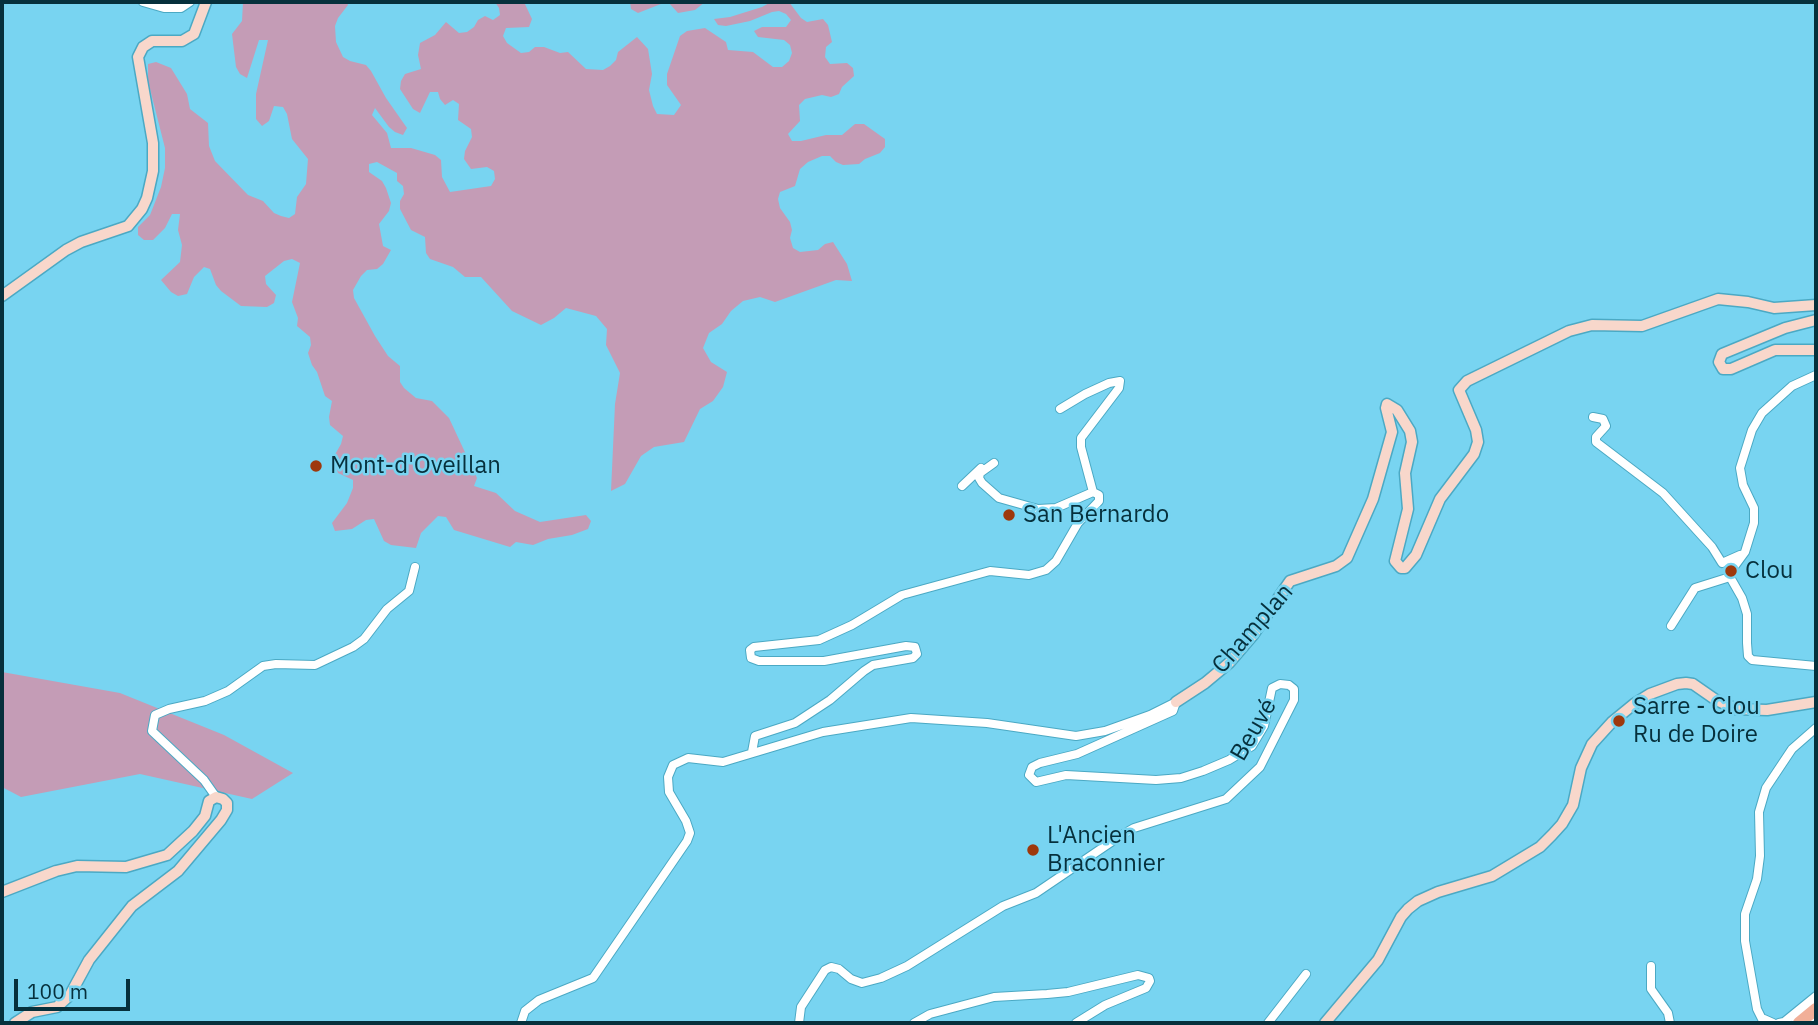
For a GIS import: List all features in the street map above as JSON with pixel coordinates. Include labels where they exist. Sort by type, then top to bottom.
[{"type":"main road","points":[[1799,1023],[1816,1009]]},
{"type":"street","points":[[143,2],[164,8],[181,8],[190,2]]},
{"type":"street","points":[[2,296],[66,250],[128,226],[142,209],[153,171],[153,143],[138,57],[143,47],[152,41],[182,41],[194,34],[206,2]]},
{"type":"street","name":"Champlan","points":[[1176,702],[1229,663],[1253,635],[1290,581],[1336,566],[1347,558],[1373,499],[1392,432],[1385,408],[1387,404],[1391,404],[1410,431],[1412,442],[1405,473],[1408,509],[1395,561],[1401,568],[1409,566],[1440,499],[1474,454],[1478,442],[1476,430],[1460,390],[1467,381],[1569,331],[1592,325],[1642,326],[1718,299],[1774,308],[1816,306]]},
{"type":"street","points":[[1816,320],[1785,328],[1722,354],[1718,362],[1723,369],[1731,369],[1775,350],[1816,350]]},
{"type":"street","points":[[1815,378],[1792,386],[1762,412],[1752,430],[1740,468],[1743,485],[1755,513],[1754,523],[1745,552],[1731,571],[1730,577],[1742,598],[1747,614],[1748,656],[1752,660],[1816,666]]},
{"type":"street","points":[[1060,409],[1085,394],[1120,381],[1119,388],[1081,438],[1093,492]]},
{"type":"street","points":[[1592,417],[1604,419],[1606,426],[1595,437],[1597,442],[1663,493],[1712,547],[1722,563],[1745,552]]},
{"type":"street","points":[[752,752],[755,736],[795,723],[830,700],[873,665],[913,659],[917,654],[915,647],[906,646],[824,661],[760,661],[751,658],[750,650],[754,647],[819,640],[852,625],[902,595],[974,573],[989,571],[1029,575],[1046,570],[1056,561],[1078,523],[1100,501],[1100,495],[1093,492],[1056,508],[1038,509],[999,498],[979,478],[980,473],[993,463],[978,468],[962,486]]},
{"type":"street","points":[[15,1023],[32,1012],[57,1007],[70,995],[89,960],[132,906],[178,872],[227,810],[227,803],[216,797],[195,770],[152,730],[155,715],[205,701],[229,691],[263,666],[314,665],[353,647],[364,639],[387,610],[409,591],[415,567]]},
{"type":"street","points":[[1671,626],[1695,588],[1730,577]]},
{"type":"street","points":[[1325,1023],[1378,960],[1408,909],[1438,892],[1492,876],[1540,847],[1552,835],[1573,805],[1581,768],[1592,744],[1612,722],[1634,704],[1659,691],[1686,683],[1693,684],[1716,701],[1735,709],[1767,710],[1816,702]]},
{"type":"street","name":"Beuvé","points":[[799,1023],[801,1007],[825,970],[831,967],[839,969],[851,979],[862,983],[881,978],[907,966],[1003,906],[1036,893],[1134,828],[1226,799],[1260,767],[1294,701],[1294,689],[1280,684],[1272,688],[1264,726],[1252,746],[1203,771],[1181,778],[1156,780],[1066,775],[1036,782],[1029,775],[1031,767],[1077,754],[1104,742],[1173,710],[1176,702]]},
{"type":"street","points":[[520,1023],[525,1011],[539,1000],[593,978],[687,841],[690,833],[686,821],[669,792],[668,777],[673,765],[688,758],[723,762],[823,732],[911,718],[988,723],[1076,736],[1105,731],[1150,715],[1176,702]]},
{"type":"street","points":[[1773,1023],[1764,1021],[1757,1009],[1745,941],[1745,914],[1757,879],[1760,856],[1759,811],[1766,788],[1792,749],[1816,728]]},
{"type":"street","points":[[2,891],[34,878],[77,866],[126,867],[167,855],[193,831],[205,816],[209,800],[216,797]]},
{"type":"street","points":[[1651,966],[1651,989],[1668,1013],[1670,1023]]},
{"type":"street","points":[[1268,1023],[1306,974]]},
{"type":"street","points":[[915,1023],[930,1014],[994,997],[1068,992],[1138,975],[1149,978],[1146,988],[1105,1005],[1076,1023]]},
{"type":"street","points":[[1779,1023],[1784,1022],[1816,996]]},
{"type":"shaded area","points":[[243,2],[347,2],[348,5],[335,26],[336,42],[343,57],[366,65],[407,128],[403,135],[389,127],[375,108],[372,115],[387,133],[391,148],[411,148],[435,155],[441,160],[442,177],[450,192],[491,186],[495,179],[494,171],[487,167],[471,169],[464,159],[472,137],[471,129],[458,120],[459,104],[453,100],[445,105],[438,92],[430,92],[420,113],[413,109],[400,89],[405,74],[421,69],[418,55],[420,43],[435,35],[446,22],[459,33],[467,32],[485,16],[493,20],[500,15],[495,2],[524,2],[532,19],[529,27],[506,28],[503,36],[507,43],[521,53],[529,52],[535,47],[544,47],[560,53],[568,52],[586,69],[603,70],[610,66],[616,60],[618,52],[637,37],[648,49],[652,74],[649,90],[653,106],[657,114],[674,115],[681,105],[667,85],[667,74],[680,36],[687,31],[705,28],[726,42],[728,50],[753,52],[773,67],[782,67],[789,61],[792,53],[790,45],[784,40],[758,37],[754,31],[762,27],[786,27],[791,20],[786,14],[772,12],[750,21],[726,26],[718,25],[714,19],[730,17],[771,2],[789,2],[807,22],[823,19],[828,25],[832,42],[826,47],[825,57],[830,64],[847,63],[853,68],[854,76],[842,87],[839,94],[805,99],[799,105],[800,121],[788,134],[792,141],[842,135],[855,124],[864,124],[885,139],[885,147],[880,153],[859,164],[843,165],[830,156],[822,156],[808,162],[800,169],[795,186],[780,192],[778,199],[780,208],[790,222],[793,248],[800,252],[818,250],[833,242],[847,264],[852,281],[836,280],[775,302],[760,297],[743,301],[731,311],[722,324],[709,333],[703,348],[711,362],[727,372],[723,387],[713,401],[700,409],[684,442],[654,447],[641,456],[625,484],[611,491],[615,404],[620,373],[606,345],[607,329],[596,316],[566,308],[541,325],[512,311],[481,277],[465,277],[453,267],[430,259],[426,253],[425,237],[411,230],[400,209],[404,194],[403,186],[397,181],[397,173],[377,162],[369,164],[369,172],[382,181],[391,203],[389,211],[379,224],[383,246],[391,250],[383,264],[377,269],[367,270],[361,276],[353,290],[354,298],[388,356],[400,366],[400,382],[416,398],[432,401],[449,418],[477,478],[474,486],[496,493],[515,511],[540,522],[586,515],[591,521],[588,529],[572,535],[533,545],[516,542],[510,547],[454,530],[446,517],[438,516],[421,533],[416,548],[391,545],[384,541],[374,519],[366,520],[352,529],[335,531],[332,523],[347,503],[353,480],[338,473],[333,458],[343,436],[330,425],[332,401],[325,396],[312,365],[308,353],[310,337],[297,326],[298,318],[292,302],[300,263],[292,259],[284,261],[265,276],[266,284],[276,295],[274,303],[267,307],[241,306],[221,291],[210,269],[204,267],[194,277],[187,294],[178,296],[161,280],[180,262],[180,214],[172,214],[165,228],[153,240],[144,240],[138,235],[138,227],[150,215],[165,168],[165,148],[148,81],[148,64],[156,62],[171,68],[187,94],[190,109],[208,123],[209,146],[215,161],[248,195],[263,201],[274,213],[289,218],[295,214],[297,197],[306,184],[308,159],[292,139],[283,107],[274,106],[269,121],[262,126],[256,119],[256,94],[268,40],[259,40],[247,78],[240,74],[236,67],[232,34],[242,21]]},
{"type":"shaded area","points":[[630,2],[666,2],[638,13],[631,9]]},
{"type":"shaded area","points":[[668,2],[705,2],[695,10],[678,13]]},
{"type":"shaded area","points":[[2,672],[120,693],[224,735],[293,773],[252,799],[140,774],[21,797],[2,787]]},
{"type":"place","name":"Mont-d'Oveillan","points":[[316,466]]},
{"type":"place","name":"San Bernardo","points":[[1009,515]]},
{"type":"place","name":"Clou","points":[[1731,571]]},
{"type":"place","name":"Sarre - Clou Ru de Doire","points":[[1619,721]]},
{"type":"place","name":"L'Ancien Braconnier","points":[[1033,850]]}]
